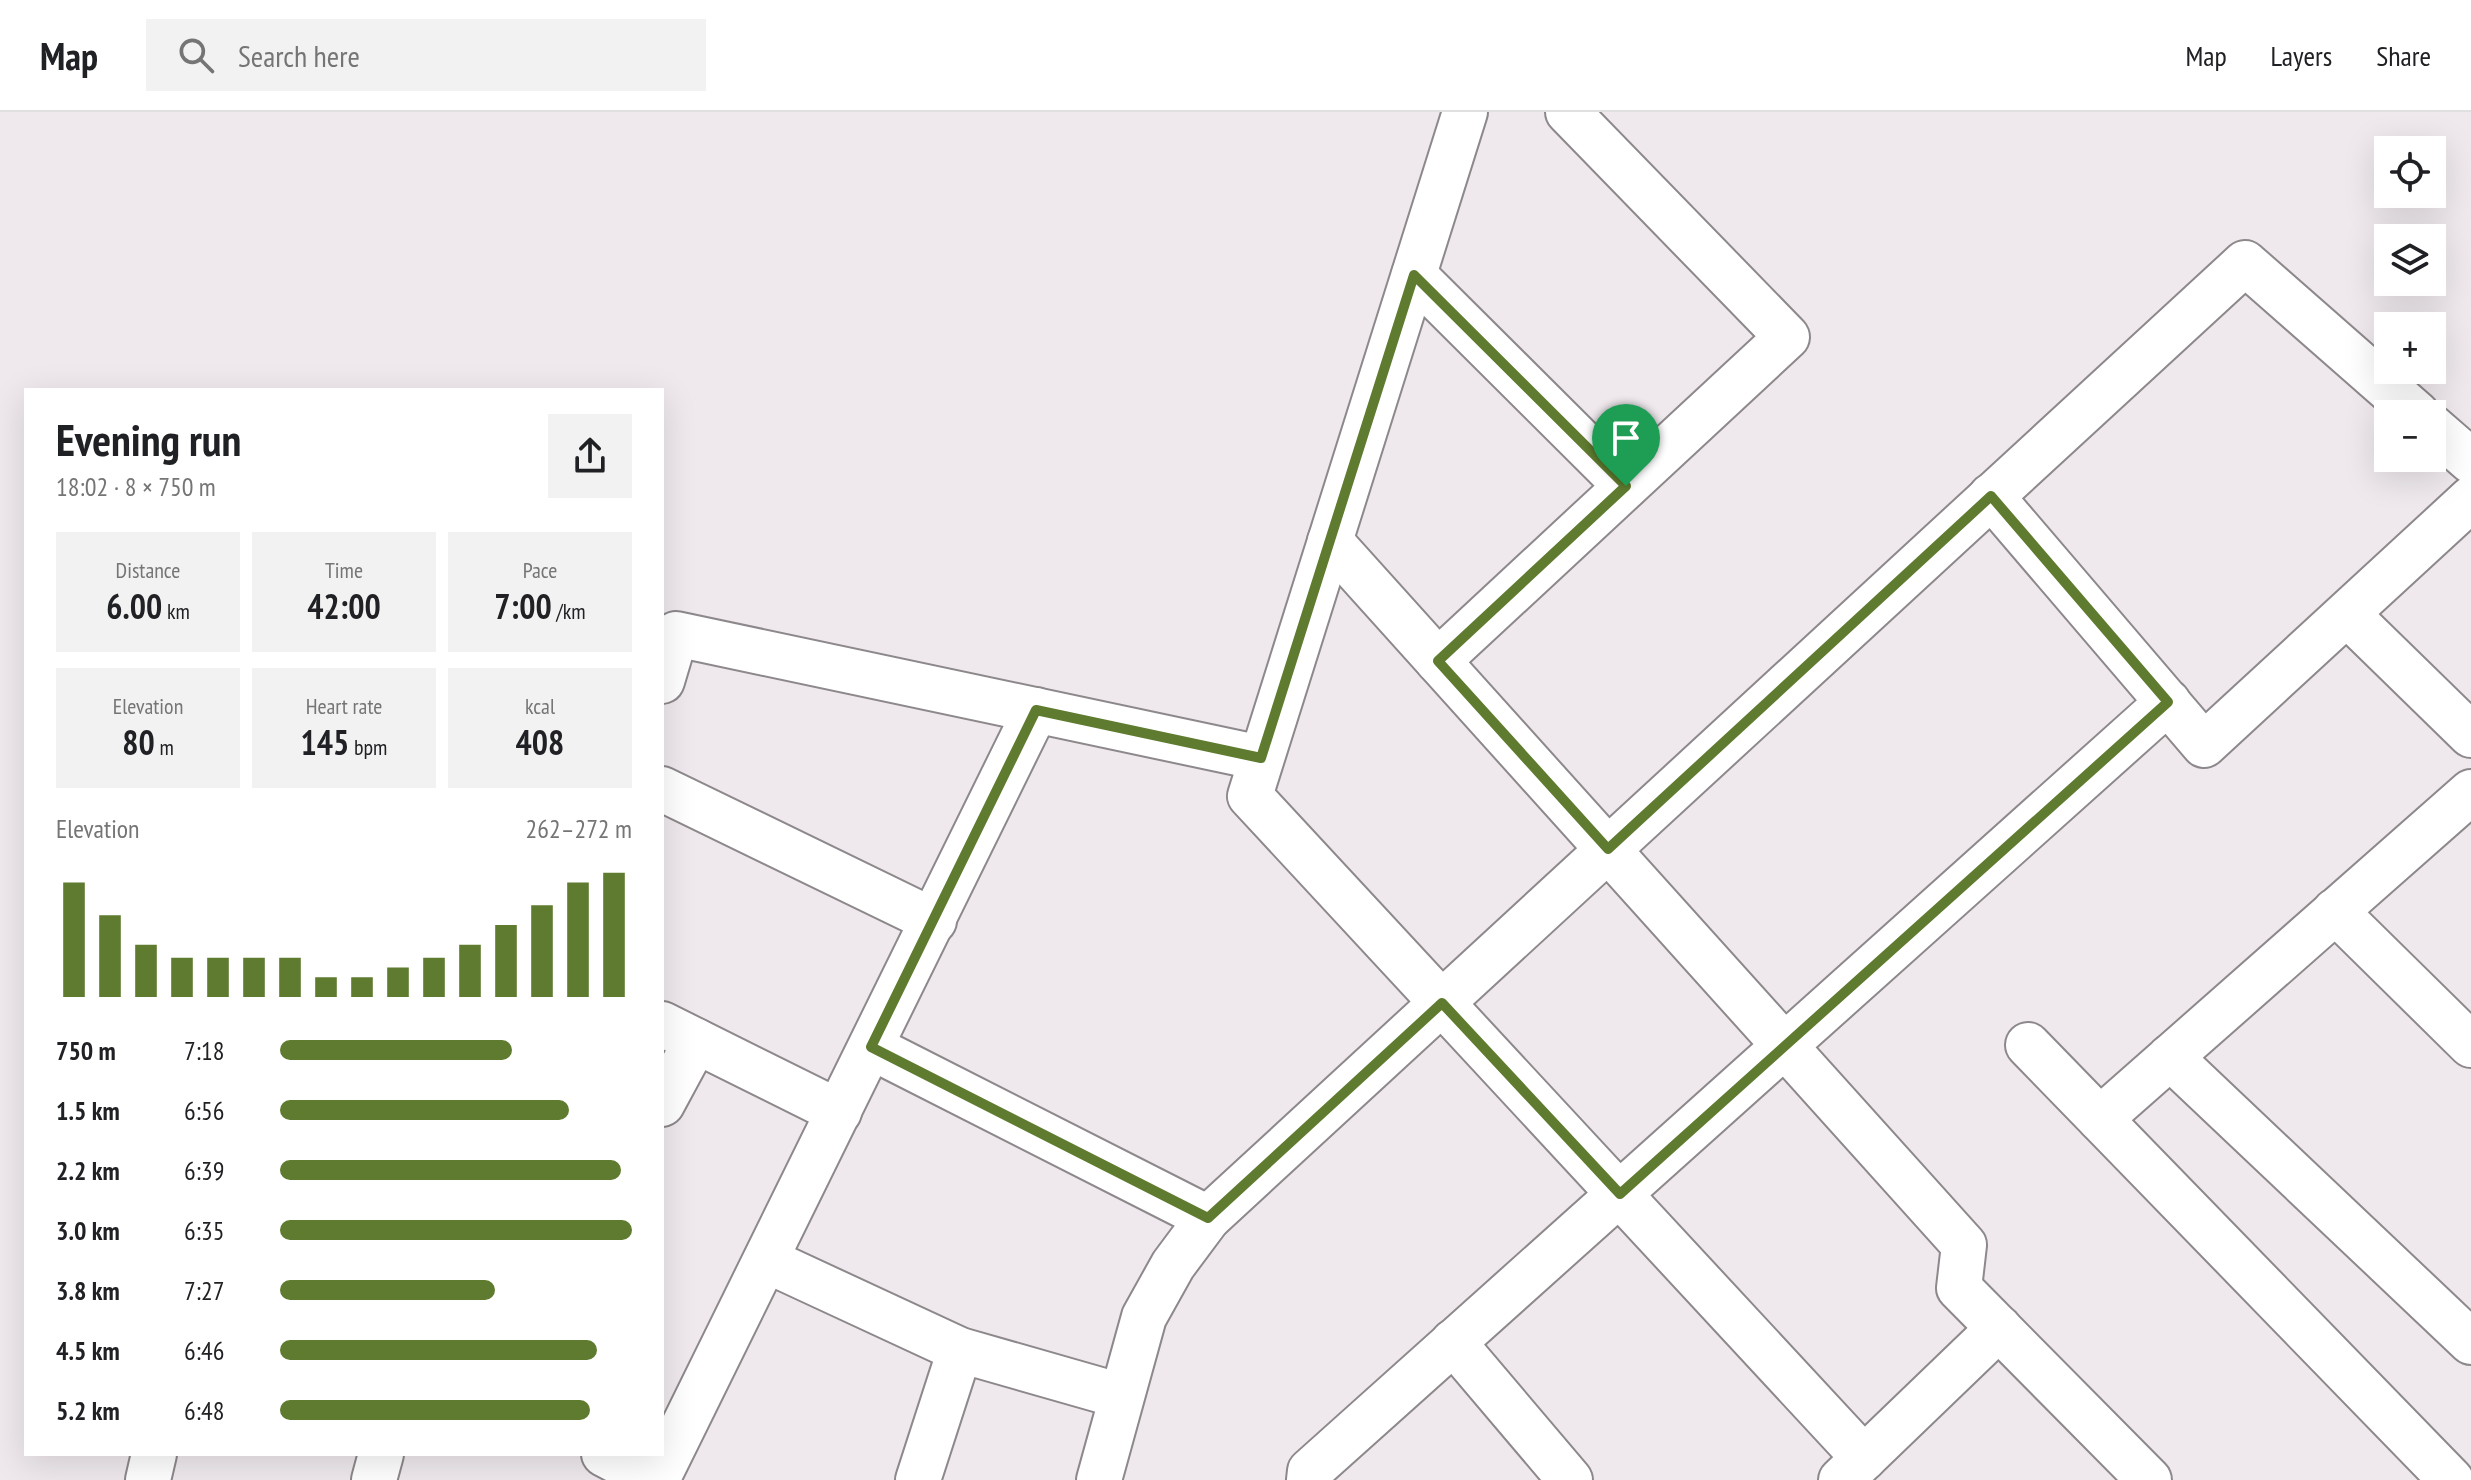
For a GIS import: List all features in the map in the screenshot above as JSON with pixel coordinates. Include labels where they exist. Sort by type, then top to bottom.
[{"type":"street","points":[[1465,112],[1250,796],[1620,1194],[1853,1469],[1999,1328]]},
{"type":"street","points":[[1438,661],[1787,337],[1568,112]]},
{"type":"street","points":[[1099,1480],[1144,1317],[1173,1265],[1208,1218],[2245,263],[2401,400]]},
{"type":"street","points":[[1414,275],[1626,486]]},
{"type":"street","points":[[2446,439],[2471,461]]},
{"type":"street","points":[[1991,496],[2204,745],[2471,499]]},
{"type":"street","points":[[1330,541],[1964,1245],[1959,1288],[2149,1480]]},
{"type":"street","points":[[2347,614],[2471,735]]},
{"type":"street","points":[[664,674],[676,634],[1261,758]]},
{"type":"street","points":[[1309,1480],[1310,1471],[2168,702]]},
{"type":"street","points":[[608,1456],[655,1480],[1036,710]]},
{"type":"street","points":[[664,790],[934,921]]},
{"type":"street","points":[[2100,1119],[2471,792]]},
{"type":"street","points":[[2335,911],[2471,1045]]},
{"type":"street","points":[[664,1096],[679,1033],[839,1112]]},
{"type":"street","points":[[2028,1045],[2451,1480]]},
{"type":"street","points":[[871,1047],[1208,1218]]},
{"type":"street","points":[[2170,1057],[2471,1342]]},
{"type":"street","points":[[766,1260],[960,1350],[1121,1396]]},
{"type":"street","points":[[1453,1342],[1570,1480]]},
{"type":"street","points":[[918,1480],[960,1350]]},
{"type":"street","points":[[148,1480],[154,1456]]},
{"type":"street","points":[[374,1480],[380,1456]]},
{"type":"route","points":[[1414,275],[1626,486],[1438,661],[1608,849],[1991,496],[2168,702],[1620,1194],[1442,1003],[1208,1218],[871,1047],[1036,710],[1261,758],[1414,275]]}]
